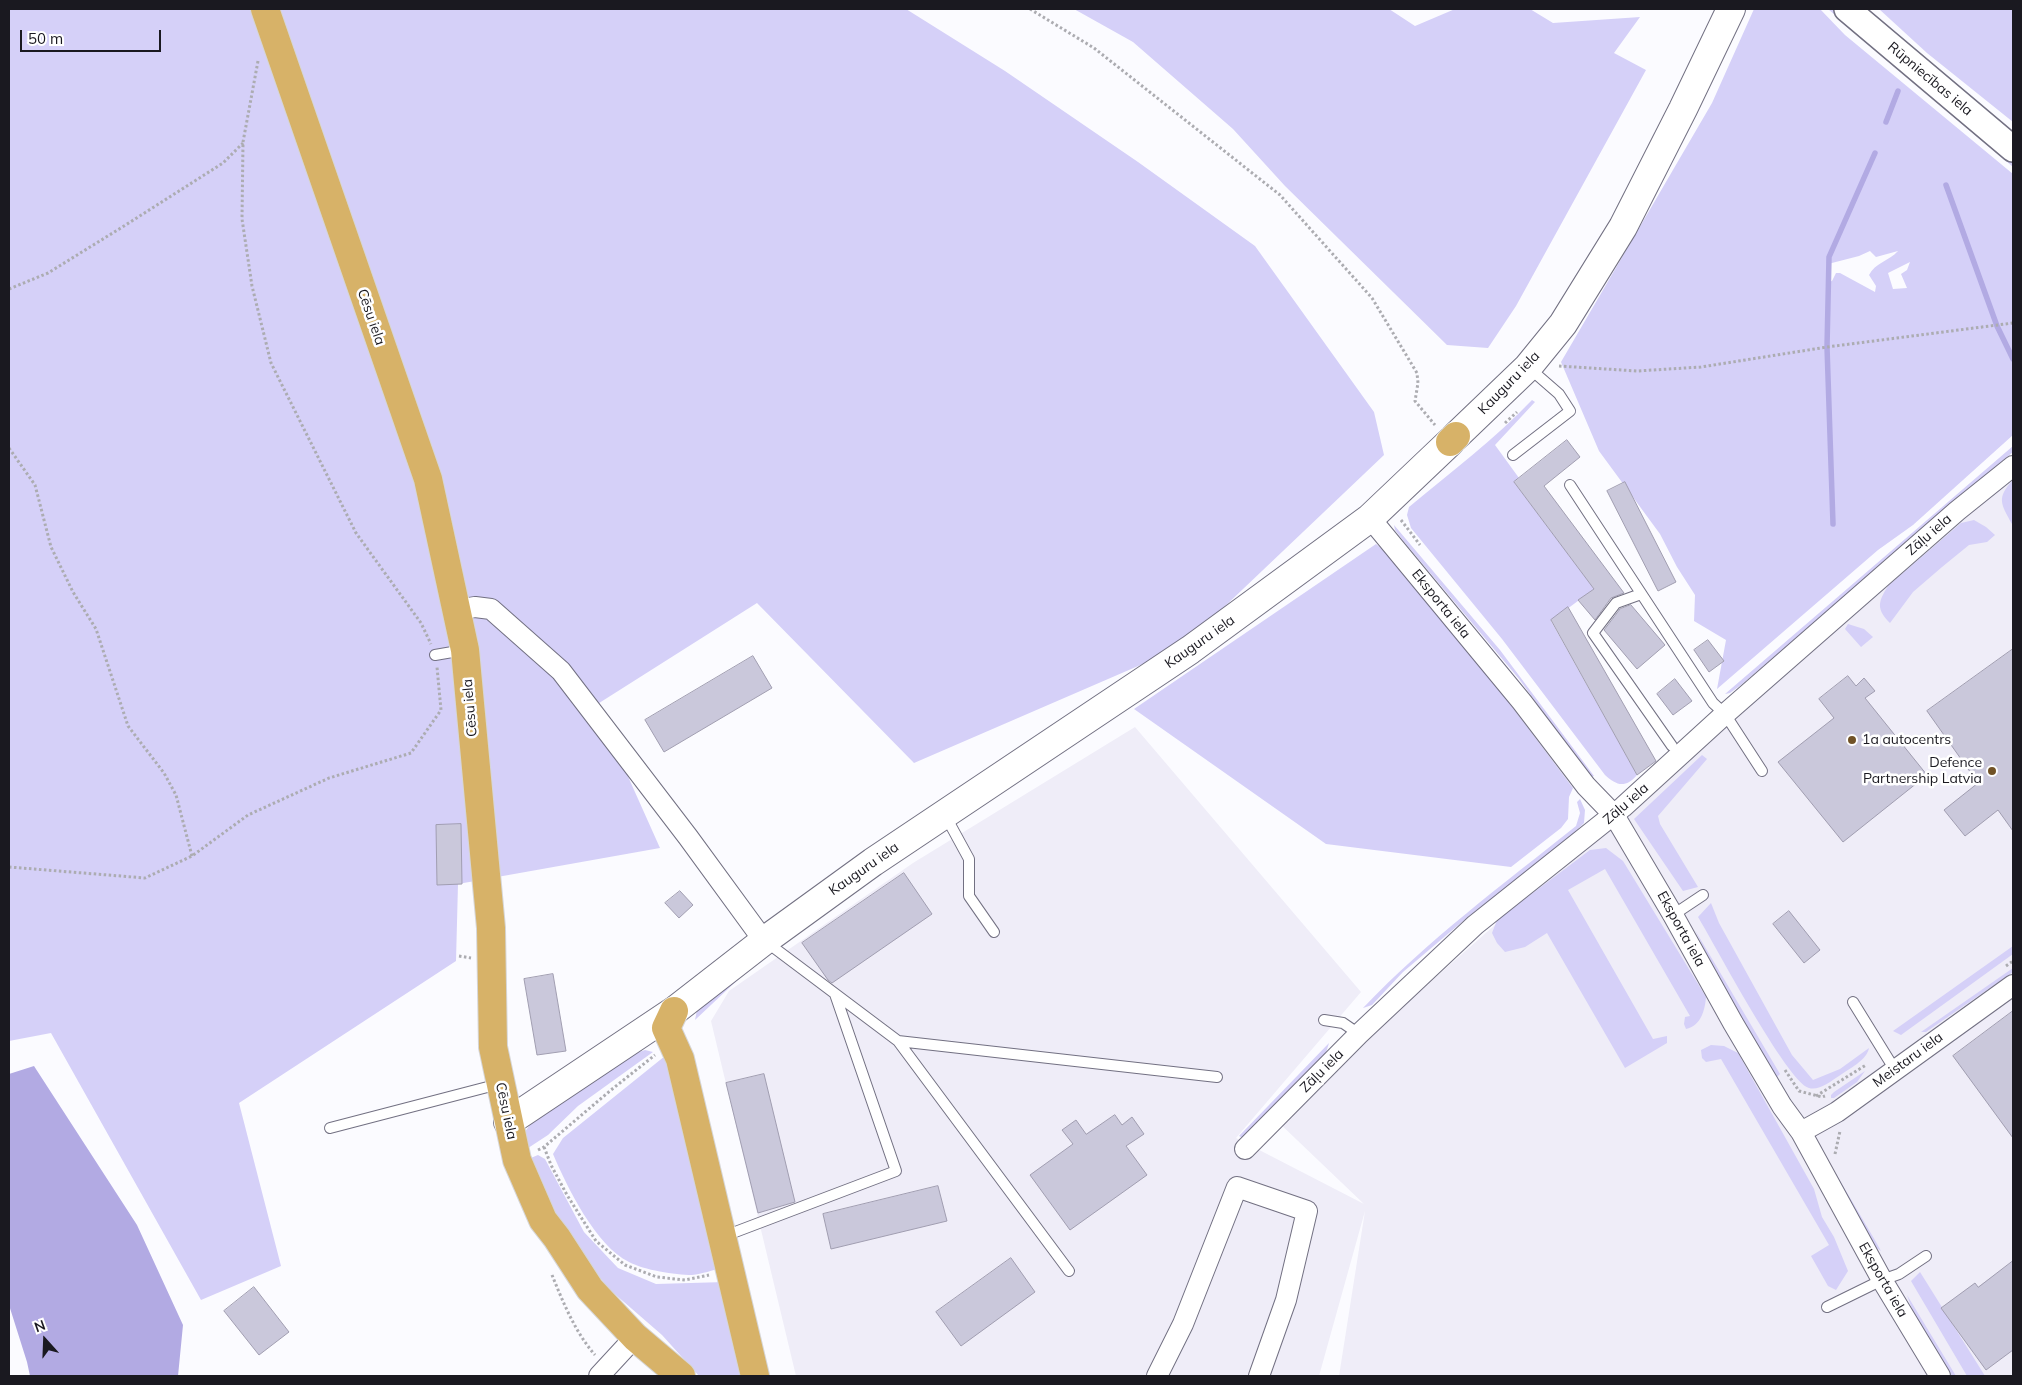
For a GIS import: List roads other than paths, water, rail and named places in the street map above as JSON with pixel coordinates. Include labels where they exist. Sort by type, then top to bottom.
[{"type":"main road","name":"Cēsu iela","points":[[265,9],[428,479],[465,650],[491,928],[493,1047],[517,1160],[543,1220],[590,1289],[635,1337],[681,1376]]},
{"type":"main road","name":"Kauguru iela","points":[[508,1122],[674,1011],[764,941],[873,862],[1190,650],[1370,518],[1448,435],[1528,367],[1563,324],[1623,227],[1731,9]]},
{"type":"main road","points":[[674,1011],[666,1028],[680,1059],[755,1376]]},
{"type":"street","name":"Rūpniecības iela","points":[[1847,9],[2013,149]]},
{"type":"street","name":"Zāļu iela","points":[[1245,1149],[1359,1034],[1475,925],[1592,833],[1957,511],[2013,466]]},
{"type":"street","name":"Eksporta iela","points":[[1370,518],[1522,702],[1586,786],[1614,814],[1732,1022],[1782,1106],[1801,1132],[1882,1280],[1940,1376]]},
{"type":"street","points":[[456,610],[475,607],[491,609],[561,671],[688,837],[764,941]]},
{"type":"street","name":"Meistaru iela","points":[[1801,1132],[1837,1112],[2013,985]]},
{"type":"street","points":[[1157,1376],[1183,1324],[1237,1187],[1307,1211],[1286,1300],[1259,1376]]},
{"type":"street","points":[[599,1376],[635,1337]]},
{"type":"lane","points":[[1513,455],[1570,410],[1559,394],[1528,367]]},
{"type":"lane","points":[[1570,485],[1713,703],[1725,714],[1762,770]]},
{"type":"lane","points":[[1641,594],[1616,603],[1593,633],[1672,746]]},
{"type":"lane","points":[[435,655],[465,650]]},
{"type":"lane","points":[[944,814],[969,858],[969,896],[994,932]]},
{"type":"lane","points":[[1673,915],[1703,895]]},
{"type":"lane","points":[[764,941],[898,1042],[1069,1270]]},
{"type":"lane","points":[[722,1237],[896,1171],[834,994]]},
{"type":"lane","points":[[1854,1002],[1895,1070]]},
{"type":"lane","points":[[1324,1020],[1343,1023],[1359,1034]]},
{"type":"lane","points":[[898,1042],[1217,1077]]},
{"type":"lane","points":[[330,1128],[500,1083]]},
{"type":"lane","points":[[1827,1307],[1882,1280],[1899,1274],[1926,1256]]},
{"type":"waterway","points":[[1886,122],[1898,91]]},
{"type":"waterway","points":[[1833,524],[1827,347],[1829,257],[1875,153]]},
{"type":"waterway","points":[[1946,185],[1997,326],[2013,359]]},
{"type":"place","name":"1a autocentrs","points":[[1852,740]]},
{"type":"place","name":"Defence Partnership Latvia","points":[[1992,771]]}]
